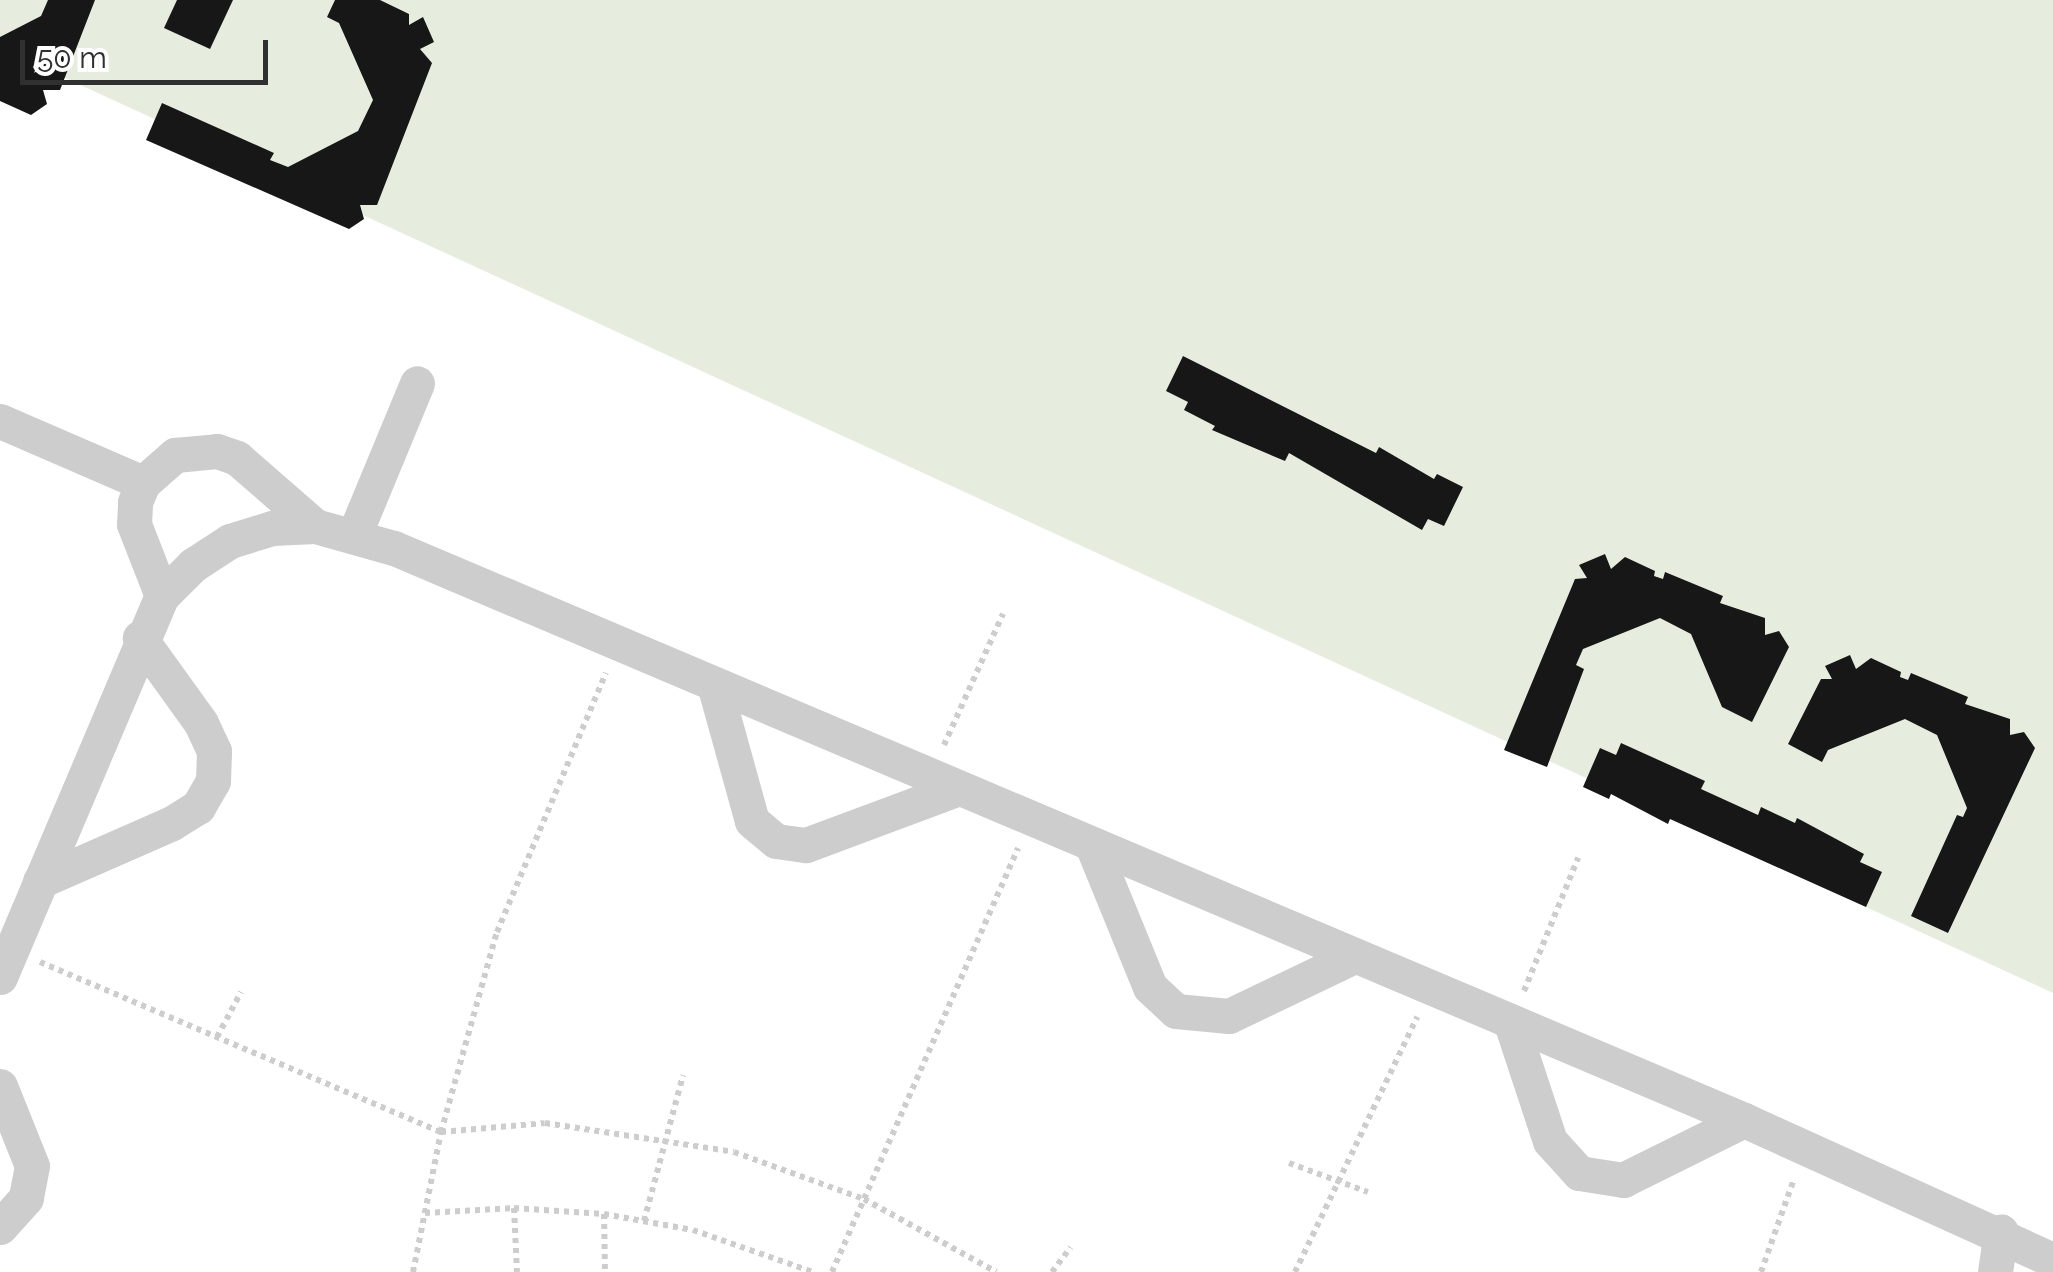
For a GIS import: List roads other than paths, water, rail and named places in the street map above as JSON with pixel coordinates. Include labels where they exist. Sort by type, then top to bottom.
[{"type":"street","points":[[355,534],[417,383]]},
{"type":"street","points":[[0,421],[144,483]]},
{"type":"street","points":[[162,596],[134,524],[144,483],[176,455],[217,451],[237,458],[315,526]]},
{"type":"street","points":[[6,963],[140,638],[162,596],[193,565],[230,541],[272,528],[315,526],[355,534],[714,684],[941,784],[1092,844],[1805,1146],[2001,1231],[2053,1260]]},
{"type":"street","points":[[40,881],[172,823],[198,807],[213,781],[214,750],[201,723],[140,638]]},
{"type":"street","points":[[714,684],[752,822],[776,841],[806,846],[941,784]]},
{"type":"street","points":[[1092,844],[1150,987],[1176,1011],[1229,1016],[1354,956]]},
{"type":"street","points":[[1511,1023],[1550,1141],[1579,1173],[1623,1180],[1744,1120]]},
{"type":"street","points":[[0,1086],[32,1166],[26,1198],[0,1227]]},
{"type":"street","points":[[1994,1272],[2001,1231]]}]
